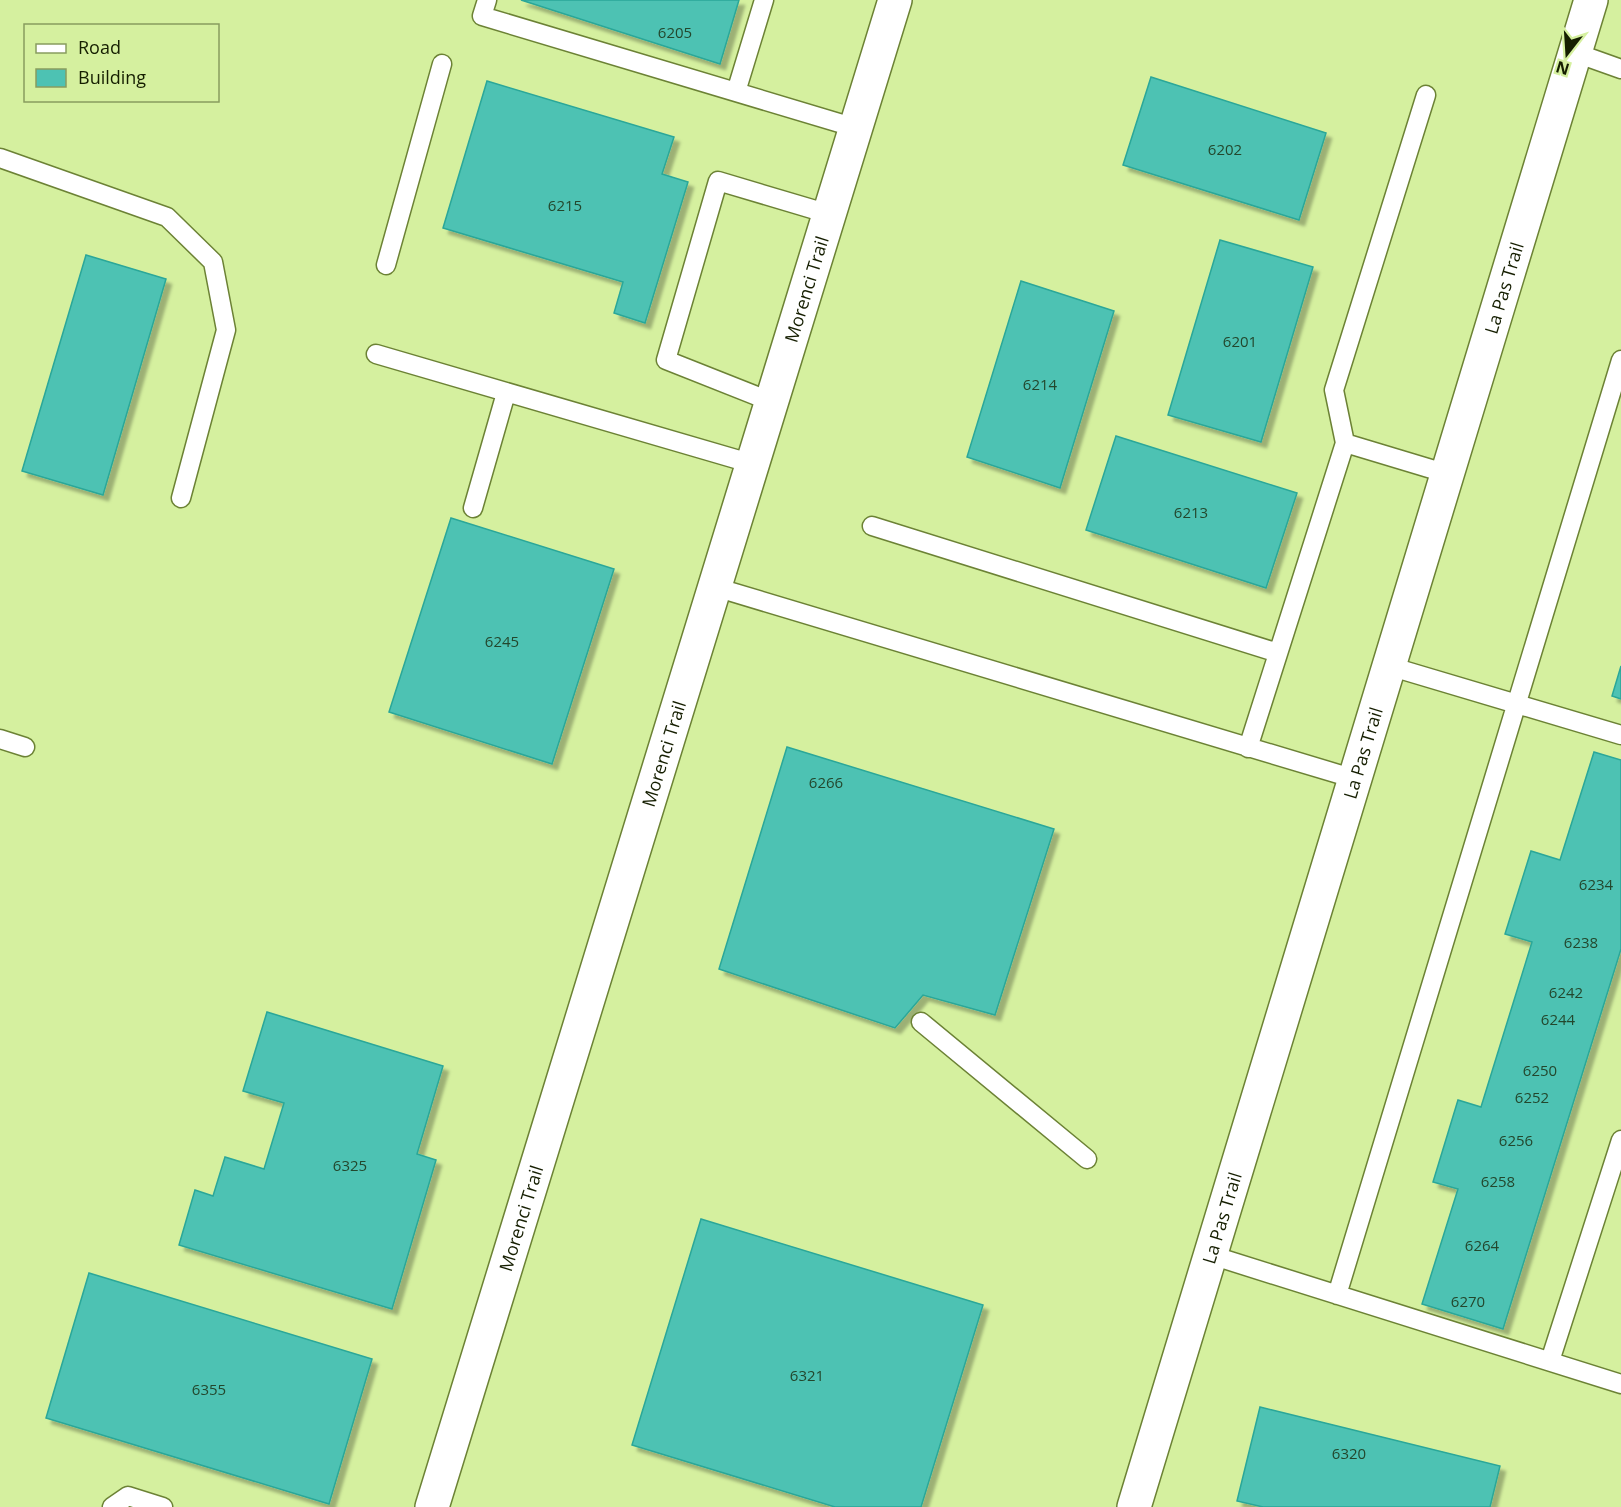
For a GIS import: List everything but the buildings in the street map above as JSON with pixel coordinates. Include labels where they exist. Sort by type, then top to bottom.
[{"type":"street","name":"Morenci Trail","points":[[432,1507],[895,0]]},
{"type":"street","name":"La Pas Trail","points":[[1134,1507],[1591,0]]},
{"type":"lane","points":[[487,0],[482,16],[856,128]]},
{"type":"lane","points":[[736,92],[764,0]]},
{"type":"lane","points":[[1576,53],[1621,69]]},
{"type":"lane","points":[[386,265],[442,64]]},
{"type":"lane","points":[[1248,748],[1346,443],[1334,390],[1426,95]]},
{"type":"lane","points":[[0,158],[167,217],[213,262],[226,330],[181,498]]},
{"type":"lane","points":[[771,402],[666,360],[718,181],[829,214]]},
{"type":"lane","points":[[376,354],[753,464]]},
{"type":"lane","points":[[1337,1295],[1621,360]]},
{"type":"lane","points":[[473,508],[506,393]]},
{"type":"lane","points":[[1346,443],[1448,474]]},
{"type":"lane","points":[[872,526],[1278,653]]},
{"type":"lane","points":[[715,587],[1355,779]]},
{"type":"lane","points":[[1389,666],[1621,735]]},
{"type":"lane","points":[[0,739],[25,747]]},
{"type":"lane","points":[[921,1022],[1087,1159]]},
{"type":"lane","points":[[1550,1361],[1621,1140]]},
{"type":"lane","points":[[1210,1255],[1621,1384]]},
{"type":"lane","points":[[112,1507],[128,1496],[163,1507]]}]
